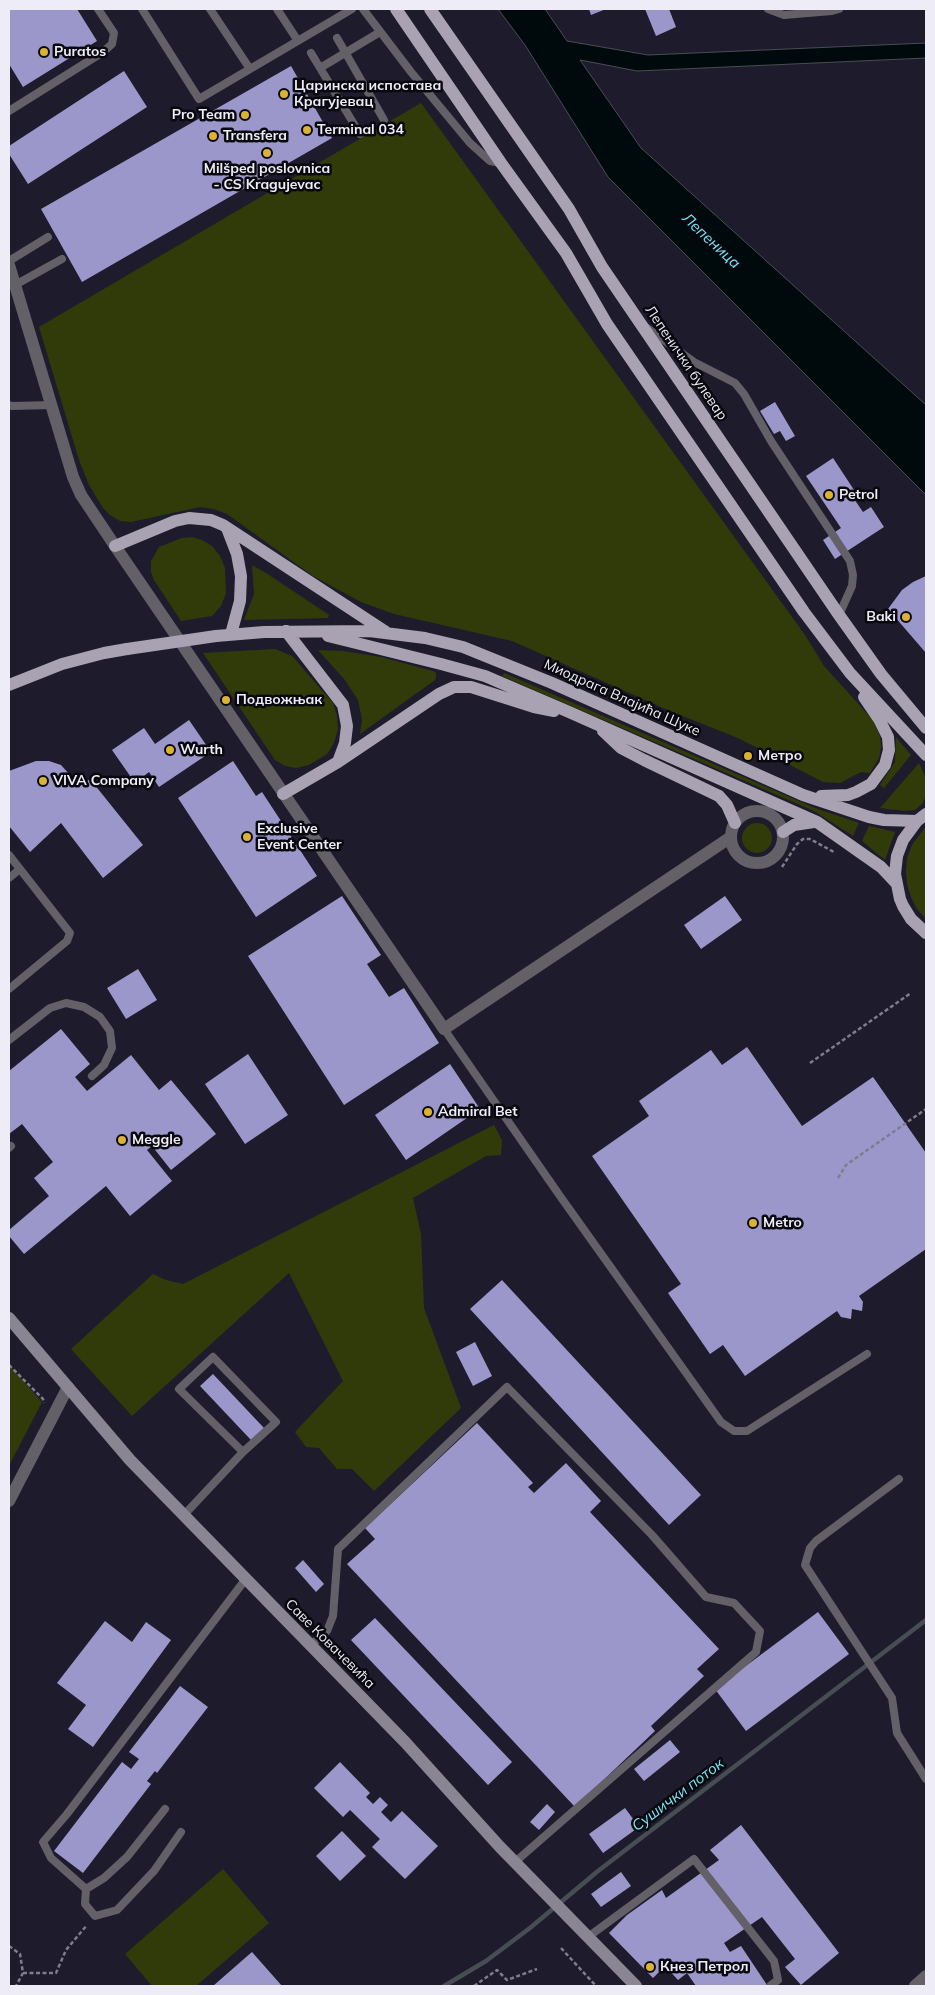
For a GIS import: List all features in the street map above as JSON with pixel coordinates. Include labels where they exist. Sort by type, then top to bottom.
[{"type":"main road","points":[[396,9],[501,163],[566,253],[607,324],[804,612],[850,673],[926,755]]},
{"type":"main road","name":"Лепенички булевар","points":[[430,9],[569,209],[602,267],[839,615],[881,674],[926,728]]},
{"type":"main road","points":[[115,546],[175,521],[189,518],[210,520],[227,528],[387,632]]},
{"type":"main road","points":[[227,528],[237,554],[241,576],[240,601],[231,634]]},
{"type":"main road","points":[[286,631],[343,705],[347,726],[345,743],[338,762]]},
{"type":"main road","name":"Миодрага Влајића Шуке","points":[[9,685],[62,664],[104,653],[216,636],[286,631],[387,632],[463,647],[489,657],[803,795],[869,817],[884,820],[922,818]]},
{"type":"main road","name":"Миодрага Влајића Шуке","points":[[309,632],[470,672],[498,681],[817,822],[881,867],[896,882]]},
{"type":"main road","points":[[803,795],[848,795],[871,784],[885,765],[889,750],[888,737],[850,673]]},
{"type":"main road","points":[[284,794],[338,762],[439,694],[454,687],[471,687],[547,710],[569,712]]},
{"type":"main road","points":[[594,723],[621,748],[719,796],[727,805],[735,823]]},
{"type":"main road","points":[[922,818],[908,832],[900,848],[896,865],[896,882],[900,898],[907,912],[926,933]]},
{"type":"main road","points":[[783,832],[794,825],[817,822]]},
{"type":"street","points":[[9,265],[81,495],[444,1029],[731,837]]},
{"type":"street","points":[[758,811],[774,817],[780,824],[783,832],[783,841],[775,856],[768,861],[751,862],[737,853],[732,845],[731,837],[735,823],[749,812],[758,811]]},
{"type":"street","name":"Саве Ковачевића","points":[[9,1318],[130,1460],[182,1516],[405,1742],[516,1862],[636,1986]]},
{"type":"street","points":[[9,1501],[68,1387]]},
{"type":"street","points":[[915,1986],[926,1976]]},
{"type":"lane","points":[[9,111],[103,52],[112,44],[114,33],[98,9]]},
{"type":"lane","points":[[142,9],[199,99],[352,9]]},
{"type":"lane","points":[[210,9],[250,70]]},
{"type":"lane","points":[[277,9],[298,42]]},
{"type":"lane","points":[[363,9],[470,143],[490,161],[501,163]]},
{"type":"lane","points":[[768,9],[784,15],[832,12],[839,9]]},
{"type":"lane","points":[[320,68],[380,32]]},
{"type":"lane","points":[[336,38],[384,120]]},
{"type":"lane","points":[[311,53],[360,134]]},
{"type":"lane","points":[[9,260],[48,237]]},
{"type":"lane","points":[[15,285],[62,259]]},
{"type":"lane","points":[[640,323],[694,362],[735,383],[744,394],[771,441],[850,561],[853,575],[852,586],[839,615]]},
{"type":"lane","points":[[9,405],[52,405]]},
{"type":"lane","points":[[9,856],[70,933],[67,941],[9,989]]},
{"type":"lane","points":[[9,878],[20,869]]},
{"type":"lane","points":[[9,1040],[50,1008],[66,1003],[84,1007],[100,1017],[110,1031],[112,1048],[104,1065],[92,1076]]},
{"type":"lane","points":[[444,1029],[721,1422],[734,1431],[747,1431],[867,1354]]},
{"type":"lane","points":[[182,1516],[243,1452],[276,1422],[213,1357],[179,1389],[243,1452]]},
{"type":"lane","points":[[311,1645],[327,1631],[333,1616],[338,1549],[507,1386],[652,1535],[706,1597],[734,1603],[760,1631],[756,1652],[516,1862]]},
{"type":"lane","points":[[899,1479],[816,1541],[806,1556],[805,1566],[892,1698],[900,1739],[926,1779]]},
{"type":"lane","points":[[86,1889],[51,1858],[43,1842],[73,1806],[244,1580]]},
{"type":"lane","points":[[86,1889],[104,1878],[127,1857],[165,1809]]},
{"type":"lane","points":[[86,1889],[85,1904],[96,1916],[117,1910],[154,1871],[182,1832]]},
{"type":"lane","points":[[588,1937],[694,1859],[774,1961],[778,1980],[770,1986]]},
{"type":"path","points":[[782,866],[797,844],[803,840],[810,839],[838,855]]},
{"type":"path","points":[[810,1063],[911,993]]},
{"type":"path","points":[[838,1178],[846,1165],[926,1109]]},
{"type":"path","points":[[9,1365],[42,1399],[43,1407]]},
{"type":"path","points":[[23,1973],[56,1973],[66,1950],[96,1916]]},
{"type":"path","points":[[9,1946],[20,1954],[23,1973],[16,1986]]},
{"type":"path","points":[[561,1948],[596,1986]]},
{"type":"path","points":[[474,1986],[497,1970],[507,1980],[537,1969]]},
{"type":"green space","points":[[421,103],[805,635],[824,666],[872,719],[880,736],[881,747],[879,758],[870,773],[861,772],[840,783],[823,782],[738,738],[670,711],[512,641],[394,614],[361,602],[313,576],[227,514],[214,509],[200,507],[131,522],[120,521],[103,508],[89,485],[79,460],[39,327]]},
{"type":"green space","points":[[192,537],[212,546],[220,556],[225,568],[226,593],[221,606],[212,616],[181,621],[154,580],[151,572],[151,561],[159,547],[182,538]]},
{"type":"green space","points":[[252,565],[329,615],[328,618],[244,620],[254,594]]},
{"type":"green space","points":[[275,649],[292,656],[333,703],[337,716],[338,729],[334,743],[327,754],[309,765],[296,768],[285,766],[275,760],[203,653]]},
{"type":"green space","points":[[318,650],[343,651],[381,657],[433,671],[436,673],[436,677],[435,680],[360,734],[362,720],[358,700],[345,680]]},
{"type":"green space","points":[[504,673],[815,808],[859,823],[853,836],[814,811],[502,676]]},
{"type":"green space","points":[[896,737],[911,755],[884,788],[880,785],[895,762]]},
{"type":"green space","points":[[919,763],[926,779],[926,796],[922,804],[915,810],[905,811],[880,808]]},
{"type":"green space","points":[[757,823],[768,827],[772,838],[768,849],[757,853],[746,849],[742,838],[746,827]]},
{"type":"green space","points":[[869,826],[895,832],[885,860],[862,841]]},
{"type":"green space","points":[[926,826],[926,919],[917,909],[911,897],[906,871],[907,858],[912,845]]},
{"type":"green space","points":[[494,1125],[502,1140],[501,1155],[486,1156],[413,1198],[421,1234],[424,1308],[461,1408],[374,1491],[352,1469],[337,1469],[319,1448],[306,1447],[295,1432],[343,1381],[289,1273],[132,1416],[71,1349],[153,1274],[166,1280],[183,1284]]},
{"type":"green space","points":[[9,1365],[42,1402],[9,1466]]},
{"type":"green space","points":[[223,1869],[269,1923],[196,1986],[152,1986],[125,1954]]},
{"type":"water","name":"Лепеница","points":[[498,9],[545,9],[567,41],[648,55],[926,43],[926,58],[637,71],[580,60],[641,148],[926,405],[926,495],[608,177],[525,45]]},
{"type":"building","name":"Puratos","points":[[9,9],[77,9],[97,41],[23,87],[9,64]]},
{"type":"building","points":[[589,9],[606,9],[591,15]]},
{"type":"building","points":[[645,9],[669,9],[676,27],[656,36]]},
{"type":"building","points":[[291,66],[332,138],[82,282],[41,209]]},
{"type":"building","points":[[124,71],[147,107],[28,184],[9,154],[9,146]]},
{"type":"building","points":[[775,402],[795,436],[786,441],[780,431],[774,434],[760,411]]},
{"type":"building","points":[[833,458],[856,493],[852,496],[863,512],[871,507],[884,527],[835,559],[823,540],[841,528],[806,476]]},
{"type":"building","points":[[926,576],[926,653],[888,609],[902,590]]},
{"type":"building","points":[[189,720],[211,752],[159,787],[149,772],[135,783],[112,750],[144,728],[155,744]]},
{"type":"building","points":[[36,761],[49,761],[61,765],[80,786],[90,779],[143,845],[103,878],[61,823],[30,852],[9,826],[9,771]]},
{"type":"building","name":"Exclusive Event Center","points":[[233,761],[256,796],[262,792],[317,876],[256,917],[178,798]]},
{"type":"building","points":[[342,896],[381,955],[367,964],[389,997],[404,988],[439,1043],[344,1105],[248,956]]},
{"type":"building","points":[[725,896],[742,920],[701,949],[684,925]]},
{"type":"building","points":[[138,969],[157,1000],[126,1019],[107,988]]},
{"type":"building","name":"Meggle","points":[[61,1029],[90,1064],[75,1077],[87,1091],[131,1055],[159,1090],[171,1080],[216,1134],[171,1170],[152,1146],[147,1150],[172,1181],[130,1216],[106,1186],[24,1254],[9,1236],[9,1230],[49,1196],[34,1178],[53,1162],[22,1124],[9,1134],[9,1071]]},
{"type":"building","name":"Metro","points":[[747,1047],[802,1126],[873,1077],[926,1153],[926,1249],[859,1296],[863,1302],[862,1311],[852,1309],[851,1319],[841,1317],[837,1311],[745,1376],[723,1345],[710,1354],[668,1293],[681,1284],[592,1156],[649,1116],[639,1101],[711,1050],[722,1065]]},
{"type":"building","points":[[248,1054],[288,1115],[245,1144],[205,1084]]},
{"type":"building","name":"Admiral Bet","points":[[450,1064],[480,1109],[406,1160],[375,1115]]},
{"type":"building","points":[[502,1280],[701,1495],[669,1525],[470,1309]]},
{"type":"building","points":[[475,1342],[492,1376],[473,1386],[456,1352]]},
{"type":"building","points":[[213,1374],[264,1428],[251,1440],[200,1386]]},
{"type":"building","points":[[477,1423],[533,1483],[528,1487],[534,1493],[566,1463],[601,1501],[590,1512],[719,1649],[697,1669],[704,1676],[651,1726],[655,1731],[575,1807],[347,1564],[375,1539],[365,1528]]},
{"type":"building","points":[[303,1560],[324,1584],[316,1592],[295,1568]]},
{"type":"building","points":[[818,1612],[849,1654],[746,1731],[715,1689]]},
{"type":"building","points":[[375,1618],[512,1762],[488,1785],[351,1640]]},
{"type":"building","points":[[105,1621],[132,1642],[146,1622],[171,1640],[93,1747],[68,1729],[86,1705],[57,1683]]},
{"type":"building","points":[[180,1686],[208,1707],[157,1773],[155,1771],[147,1781],[151,1784],[83,1873],[54,1851],[122,1762],[131,1769],[139,1759],[129,1752]]},
{"type":"building","points":[[670,1740],[680,1752],[644,1781],[634,1769]]},
{"type":"building","points":[[340,1762],[370,1793],[366,1797],[373,1804],[380,1797],[388,1805],[381,1812],[391,1822],[402,1811],[438,1846],[405,1879],[372,1847],[380,1839],[350,1810],[343,1817],[314,1788]]},
{"type":"building","points":[[547,1804],[555,1812],[539,1830],[530,1822]]},
{"type":"building","points":[[625,1808],[639,1827],[603,1853],[589,1834]]},
{"type":"building","points":[[741,1825],[839,1953],[801,1985],[785,1967],[795,1959],[762,1917],[724,1943],[730,1952],[741,1946],[767,1985],[696,1986],[687,1973],[678,1980],[665,1966],[653,1978],[609,1933],[627,1915],[662,1890],[666,1898],[719,1860],[710,1850]]},
{"type":"building","points":[[342,1831],[366,1856],[340,1881],[316,1856]]},
{"type":"building","points":[[621,1872],[631,1886],[601,1907],[591,1894]]},
{"type":"building","points":[[252,1952],[282,1986],[213,1986],[245,1958]]},
{"type":"waterway","name":"Сушички поток","points":[[444,1986],[486,1961],[530,1928],[598,1871],[926,1620]]},
{"type":"place","name":"Puratos","points":[[44,52]]},
{"type":"place","name":"Царинска испостава Крагујевац","points":[[284,94]]},
{"type":"place","name":"Pro Team","points":[[245,115]]},
{"type":"place","name":"Terminal 034","points":[[307,130]]},
{"type":"place","name":"Transfera","points":[[213,136]]},
{"type":"place","name":"Milšped poslovnica - CS Kragujevac","points":[[267,153]]},
{"type":"place","name":"Petrol","points":[[829,495]]},
{"type":"place","name":"Baki","points":[[906,617]]},
{"type":"place","name":"Подвожњак","points":[[226,700]]},
{"type":"place","name":"Wurth","points":[[170,750]]},
{"type":"place","name":"Метро","points":[[748,756]]},
{"type":"place","name":"VIVA Company","points":[[43,781]]},
{"type":"place","name":"Exclusive Event Center","points":[[247,837]]},
{"type":"place","name":"Admiral Bet","points":[[428,1112]]},
{"type":"place","name":"Meggle","points":[[122,1140]]},
{"type":"place","name":"Metro","points":[[753,1223]]},
{"type":"place","name":"Кнез Петрол","points":[[650,1967]]}]
